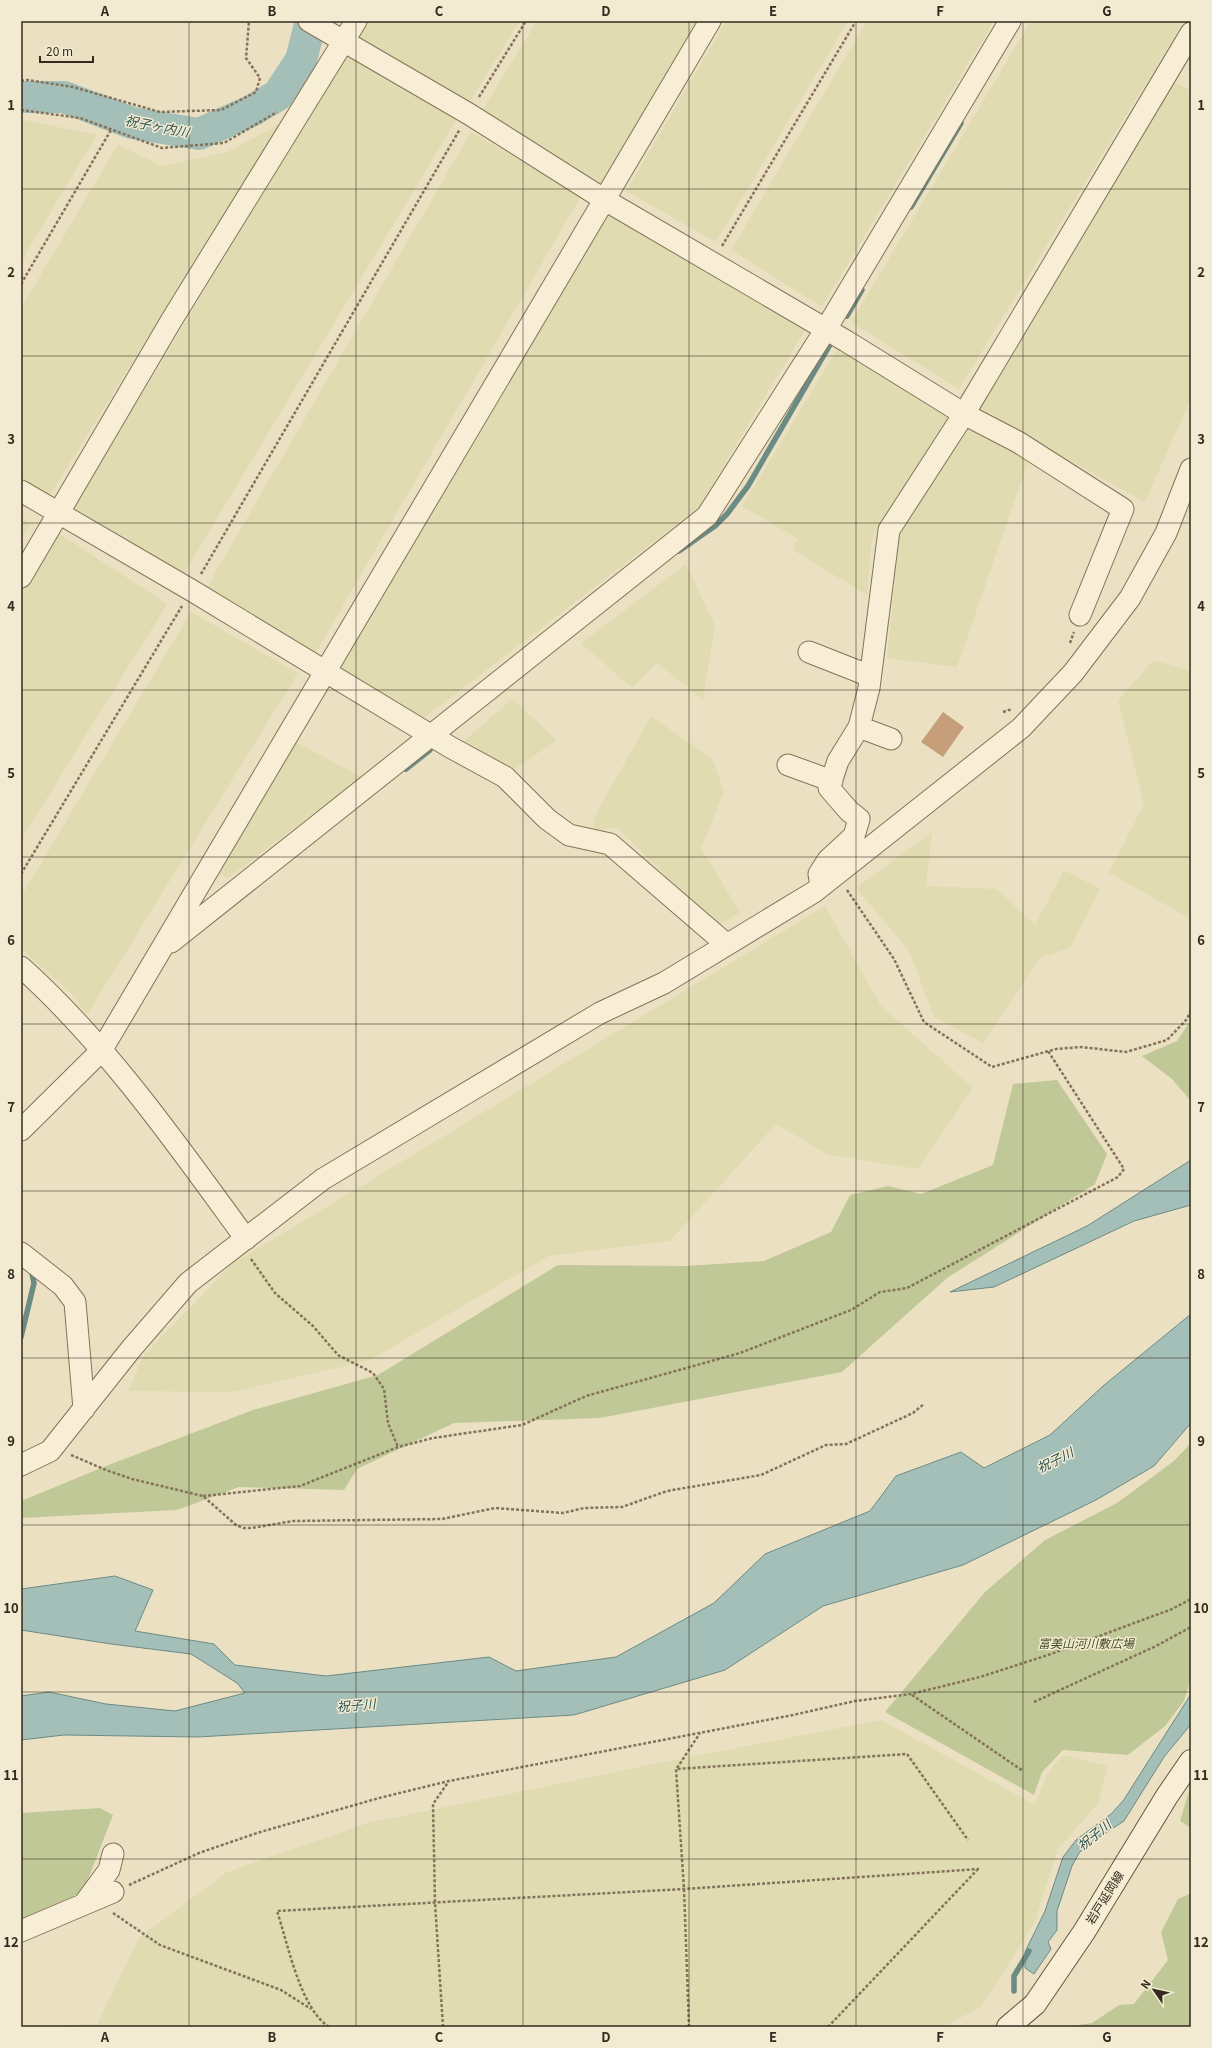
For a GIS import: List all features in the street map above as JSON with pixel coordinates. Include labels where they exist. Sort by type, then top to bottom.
[{"type":"main road","name":"岩戸延岡線","points":[[1008,2027],[1035,2004],[1084,1932],[1167,1796],[1191,1761]]},
{"type":"street","points":[[21,577],[171,321],[327,31],[356,21]]},
{"type":"street","points":[[21,1130],[101,1051],[710,21]]},
{"type":"street","points":[[163,948],[707,516],[826,329],[1010,21]]},
{"type":"street","points":[[327,31],[468,114],[605,200],[826,329],[964,414],[1018,442],[1123,509],[1080,615]]},
{"type":"street","points":[[828,880],[819,874],[828,860],[854,836],[859,819],[848,811],[829,788],[838,761],[859,727],[870,676],[889,530],[964,414],[1191,33]]},
{"type":"street","points":[[21,1465],[50,1451],[131,1349],[188,1283],[244,1242],[323,1179],[600,1013],[664,982],[814,892],[828,880],[866,853],[1021,728],[1073,673],[1130,598],[1166,533],[1191,469]]},
{"type":"street","points":[[21,491],[58,514],[191,590],[325,673],[505,777],[547,819],[569,835],[610,844],[726,944]]},
{"type":"street","points":[[809,652],[870,676]]},
{"type":"street","points":[[859,727],[891,739]]},
{"type":"street","points":[[788,766],[832,781]]},
{"type":"street","points":[[21,967],[46,990],[101,1051],[168,1132],[244,1242]]},
{"type":"street","points":[[21,1253],[63,1286],[75,1302],[84,1409]]},
{"type":"street","points":[[84,1904],[109,1870],[113,1854]]},
{"type":"street","points":[[21,1931],[113,1892]]},
{"type":"path","points":[[21,81],[28,80],[73,87],[160,112],[221,110],[256,92],[260,78],[246,58],[249,21]]},
{"type":"path","points":[[21,874],[191,590],[468,114],[526,21]]},
{"type":"path","points":[[712,262],[856,21]]},
{"type":"path","points":[[21,110],[80,118],[162,148],[224,143],[281,110]]},
{"type":"path","points":[[21,284],[112,130]]},
{"type":"path","points":[[828,880],[894,960],[924,1022],[992,1067],[1048,1051],[1082,1047],[1126,1052],[1167,1040],[1187,1019],[1191,1010]]},
{"type":"path","points":[[50,1451],[76,1456],[106,1470],[132,1478],[203,1496],[300,1486],[398,1447],[433,1438],[522,1425],[586,1396],[740,1353],[851,1310],[880,1292],[907,1288],[1118,1177],[1124,1169],[1048,1051]]},
{"type":"path","points":[[244,1242],[271,1288],[284,1304],[313,1326],[338,1355],[373,1373],[384,1389],[388,1423],[398,1447]]},
{"type":"path","points":[[203,1496],[236,1525],[243,1528],[293,1521],[442,1519],[495,1508],[563,1513],[584,1508],[622,1507],[667,1491],[761,1475],[826,1445],[846,1444],[913,1413],[924,1404]]},
{"type":"path","points":[[113,1892],[199,1853],[257,1833],[379,1798],[449,1781],[700,1733],[855,1701],[911,1694],[980,1677],[1051,1654],[1170,1610],[1191,1599]]},
{"type":"path","points":[[1034,1702],[1156,1646],[1191,1627]]},
{"type":"path","points":[[911,1694],[1023,1771]]},
{"type":"path","points":[[689,2027],[684,1889],[676,1768],[700,1733]]},
{"type":"path","points":[[676,1768],[907,1754],[968,1840]]},
{"type":"path","points":[[443,2027],[435,1903],[433,1804],[449,1781]]},
{"type":"path","points":[[311,2009],[302,1987],[277,1911],[684,1889],[979,1869],[828,2027]]},
{"type":"path","points":[[131,1925],[160,1945],[281,1990],[311,2009],[322,2022],[329,2027]]},
{"type":"shaded area","points":[[362,21],[520,21],[469,103],[354,36]]},
{"type":"shaded area","points":[[537,21],[699,21],[601,183],[482,111]]},
{"type":"shaded area","points":[[726,21],[848,21],[716,242],[626,191]]},
{"type":"shaded area","points":[[867,21],[994,21],[822,307],[731,250]]},
{"type":"shaded area","points":[[1031,21],[1184,21],[959,389],[851,322]]},
{"type":"shaded area","points":[[347,53],[457,119],[182,577],[72,511]]},
{"type":"shaded area","points":[[1173,81],[1191,91],[1191,398],[1145,502],[973,407]]},
{"type":"shaded area","points":[[24,120],[97,135],[21,262],[21,121]]},
{"type":"shaded area","points":[[280,124],[47,500],[21,485],[21,308],[118,145],[162,166],[227,152]]},
{"type":"shaded area","points":[[471,132],[581,196],[313,657],[203,594]]},
{"type":"shaded area","points":[[607,214],[808,325],[699,507],[420,721],[329,669]]},
{"type":"shaded area","points":[[840,345],[952,411],[872,538],[867,595],[793,550],[798,539],[742,506]]},
{"type":"shaded area","points":[[972,421],[1028,462],[957,667],[887,658],[899,536]]},
{"type":"shaded area","points":[[21,518],[31,524],[21,539]]},
{"type":"shaded area","points":[[57,532],[167,604],[21,840],[21,690],[25,677],[21,673],[21,592]]},
{"type":"shaded area","points":[[686,564],[715,626],[703,699],[657,663],[632,688],[581,643]]},
{"type":"shaded area","points":[[191,612],[298,673],[87,1015],[74,996],[21,949],[21,897]]},
{"type":"shaded area","points":[[1153,660],[1191,671],[1191,919],[1109,873],[1144,804],[1118,701]]},
{"type":"shaded area","points":[[512,699],[557,740],[509,773],[463,742]]},
{"type":"shaded area","points":[[651,716],[712,759],[724,791],[701,848],[740,912],[717,927],[618,828],[593,830],[595,816]]},
{"type":"shaded area","points":[[296,742],[361,777],[227,879],[217,872]]},
{"type":"shaded area","points":[[932,832],[926,886],[997,889],[1035,925],[1064,870],[1100,889],[1070,948],[1040,958],[983,1043],[934,1017],[909,951],[856,888]]},
{"type":"shaded area","points":[[825,906],[881,1006],[973,1088],[918,1169],[827,1154],[776,1124],[670,1241],[549,1256],[368,1361],[232,1392],[128,1391],[144,1355],[232,1264]]},
{"type":"shaded area","points":[[881,1720],[1035,1805],[1047,1774],[1063,1755],[1107,1766],[1099,1802],[1058,1849],[1034,1924],[981,2007],[943,2027],[21,2027],[97,2024],[140,1937],[227,1872],[368,1823],[669,1761]]},
{"type":"green space","points":[[1191,1020],[1191,1101],[1172,1079],[1142,1056],[1177,1041]]},
{"type":"green space","points":[[1057,1080],[1107,1154],[1095,1184],[947,1278],[842,1372],[600,1418],[454,1423],[357,1469],[344,1490],[239,1487],[177,1510],[21,1518],[21,1501],[106,1466],[253,1410],[378,1375],[558,1265],[686,1266],[764,1261],[831,1232],[850,1195],[888,1186],[921,1194],[993,1165],[1013,1084]]},
{"type":"green space","name":"富美山河川敷広場","points":[[1191,1443],[1191,1678],[1184,1701],[1165,1726],[1128,1755],[1063,1750],[1042,1772],[1034,1795],[885,1712],[985,1592],[1045,1540],[1117,1503],[1174,1461]]},
{"type":"green space","points":[[1191,1785],[1191,1828],[1180,1821]]},
{"type":"green space","points":[[100,1808],[113,1815],[83,1892],[21,1919],[21,1813]]},
{"type":"green space","points":[[1191,1893],[1191,2027],[1064,2027],[1092,2023],[1119,2005],[1134,2004],[1168,1960],[1161,1932],[1178,1899]]},
{"type":"water","points":[[1191,1160],[1191,1205],[1134,1221],[994,1287],[950,1292],[1087,1226]]},
{"type":"water","points":[[1191,1314],[1191,1423],[1154,1466],[1096,1500],[963,1565],[823,1606],[725,1670],[574,1715],[198,1737],[64,1735],[21,1740],[21,1696],[49,1692],[106,1704],[175,1711],[245,1693],[237,1683],[191,1654],[111,1644],[21,1630],[21,1589],[115,1576],[153,1590],[135,1631],[214,1644],[235,1665],[326,1676],[489,1657],[516,1671],[616,1657],[714,1603],[765,1554],[870,1511],[896,1476],[961,1452],[984,1468],[1050,1435],[1103,1386]]},
{"type":"water","points":[[1191,1694],[1191,1724],[1164,1757],[1124,1821],[1090,1843],[1079,1853],[1072,1866],[1057,1911],[1057,1930],[1048,1942],[1051,1949],[1034,1974],[1025,1968],[1025,1952],[1045,1911],[1063,1857],[1076,1840],[1111,1814],[1123,1801]]},
{"type":"building","points":[[943,712],[964,727],[943,757],[921,742]]},
{"type":"waterway","name":"祝子ヶ内川","points":[[21,97],[64,97],[132,123],[199,134],[253,110],[278,95],[301,60],[311,21]]},
{"type":"waterway","points":[[911,207],[961,123]]},
{"type":"waterway","points":[[847,316],[862,290]]},
{"type":"waterway","points":[[679,551],[715,526],[727,514],[748,486],[832,341]]},
{"type":"waterway","points":[[406,769],[430,750]]},
{"type":"waterway","points":[[21,1337],[34,1283],[31,1269]]},
{"type":"waterway","name":"祝子川","points":[[1014,1991],[1014,1976],[1029,1951]]}]
